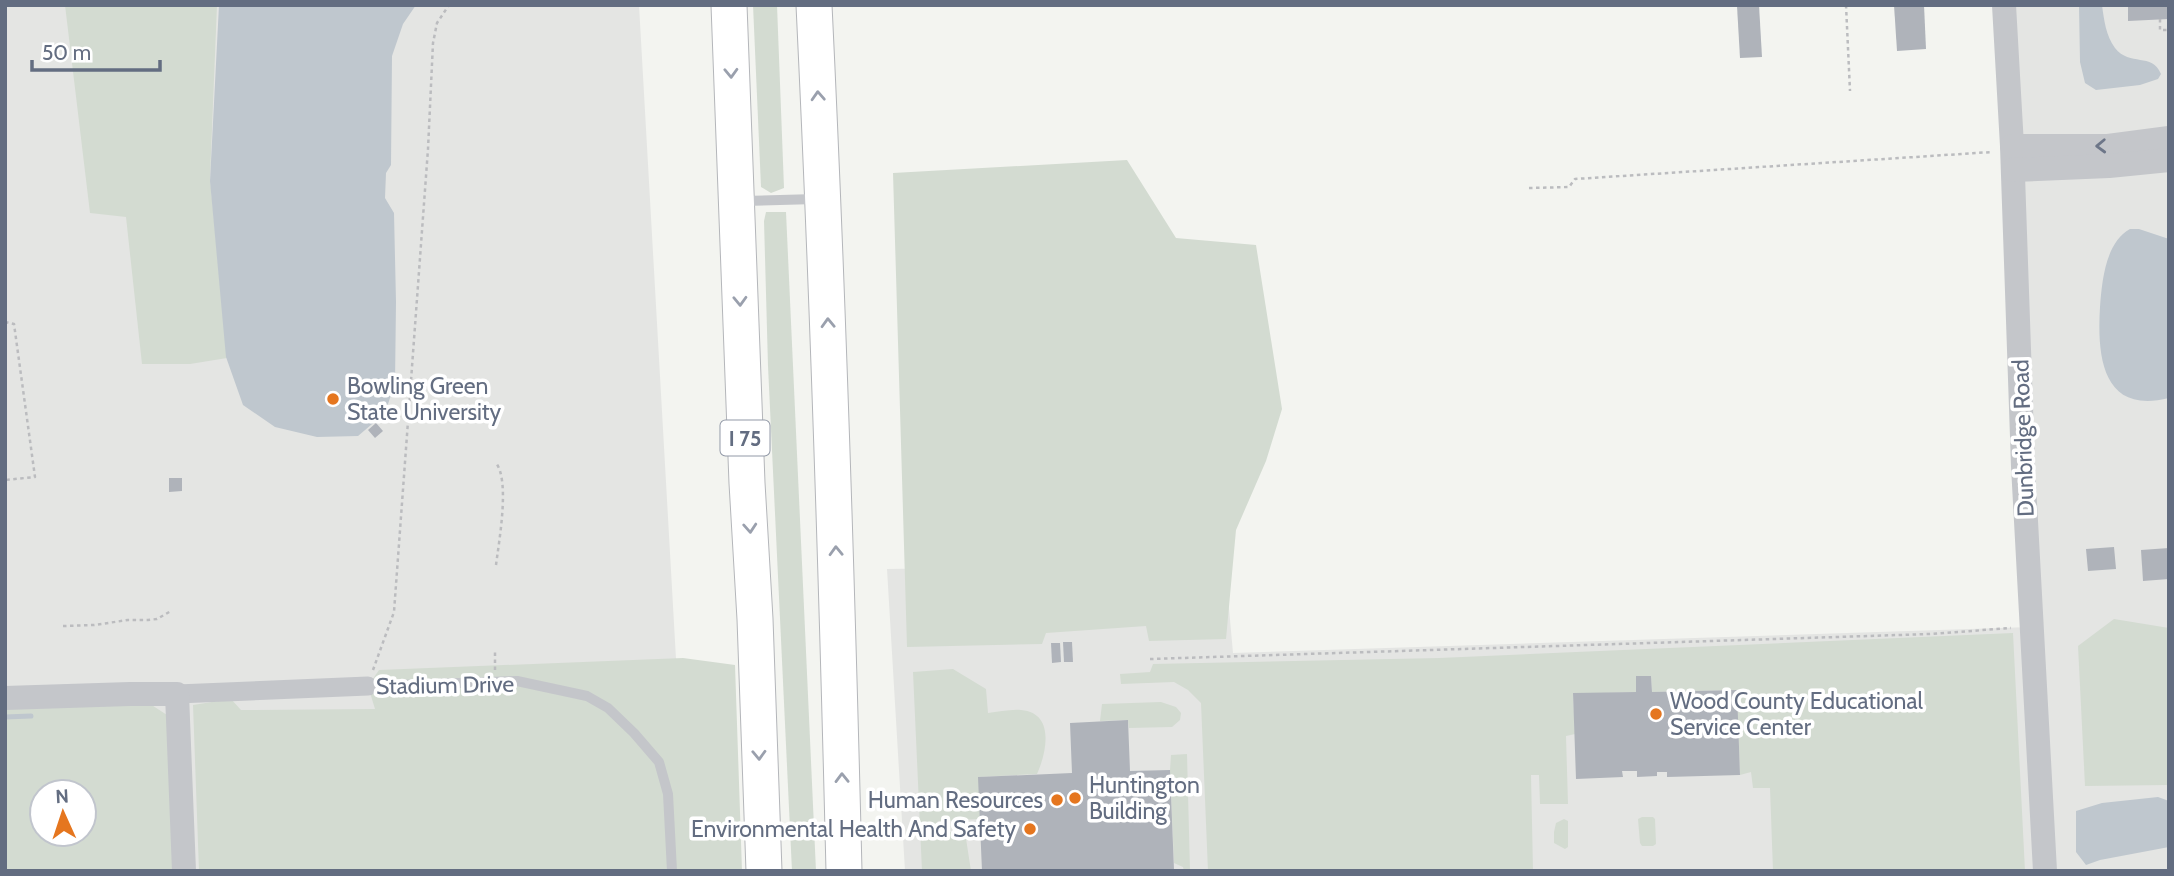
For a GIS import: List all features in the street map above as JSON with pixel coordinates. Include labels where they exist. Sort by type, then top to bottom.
[{"type":"highway","name":"I 75","points":[[729,5],[764,871]]},
{"type":"highway","points":[[814,5],[837,597],[844,871]]},
{"type":"street","name":"Dunbridge Road","points":[[2004,5],[2023,466],[2045,871]]},
{"type":"street","points":[[2012,158],[2169,138]]},
{"type":"street","points":[[2012,158],[2109,166],[2169,160]]},
{"type":"street","name":"Stadium Drive","points":[[5,698],[368,686]]},
{"type":"street","points":[[177,694],[184,871]]},
{"type":"lane","points":[[737,201],[823,199]]},
{"type":"lane","name":"Stadium Drive","points":[[368,686],[517,681],[587,696],[608,708],[659,762],[668,793],[672,871]]},
{"type":"path","points":[[368,686],[394,612],[428,149],[433,43],[437,23],[449,5]]},
{"type":"path","points":[[1846,5],[1850,91]]},
{"type":"path","points":[[2160,19],[2160,30],[2169,30]]},
{"type":"path","points":[[1529,188],[1569,187],[1575,179],[1988,153],[2012,158]]},
{"type":"path","points":[[5,322],[14,324],[35,477],[5,480]]},
{"type":"path","points":[[496,463],[502,470],[502,509],[496,565]]},
{"type":"path","points":[[63,626],[157,619],[171,611]]},
{"type":"path","points":[[1150,659],[1930,634],[2032,626]]},
{"type":"shaded area","name":"Bowling Green State University","points":[[5,5],[639,5],[688,871],[5,871]]},
{"type":"shaded area","points":[[65,5],[217,5],[210,178],[227,358],[190,364],[142,364],[126,217],[90,213]]},
{"type":"shaded area","points":[[219,5],[416,5],[403,24],[392,56],[391,165],[386,173],[385,198],[394,213],[395,383],[385,413],[358,436],[317,437],[275,427],[243,405],[226,357],[210,181]]},
{"type":"shaded area","points":[[753,5],[777,5],[784,188],[771,193],[761,187]]},
{"type":"shaded area","points":[[2004,5],[2169,5],[2169,871],[905,871],[887,569],[1225,564],[1233,653],[2031,627]]},
{"type":"shaded area","points":[[2079,5],[2102,5],[2107,33],[2115,48],[2127,57],[2152,63],[2161,74],[2158,79],[2140,85],[2096,90],[2085,83],[2080,62]]},
{"type":"shaded area","points":[[1127,160],[1176,238],[1256,245],[1282,409],[1266,461],[1236,530],[1226,639],[1149,641],[1146,626],[1046,633],[1042,644],[907,647],[893,173]]},
{"type":"shaded area","points":[[766,212],[786,212],[816,871],[792,871],[768,366],[764,221]]},
{"type":"shaded area","points":[[2130,229],[2139,229],[2169,239],[2169,398],[2147,401],[2130,398],[2117,390],[2108,377],[2103,362],[2099,326],[2106,264],[2115,244]]},
{"type":"shaded area","points":[[2114,619],[2169,628],[2169,785],[2085,786],[2078,646]]},
{"type":"shaded area","points":[[2013,633],[2025,871],[1773,871],[1770,788],[1753,788],[1751,772],[1740,775],[1737,690],[1652,692],[1651,676],[1636,676],[1636,692],[1573,694],[1575,734],[1566,736],[1568,804],[1540,804],[1539,775],[1531,775],[1533,871],[1208,871],[1201,703],[1188,690],[1174,682],[1121,684],[1120,674],[1150,672],[1153,664],[1439,658]]},
{"type":"shaded area","points":[[683,658],[735,665],[742,871],[199,871],[193,705],[231,699],[241,710],[375,709],[368,686],[379,670]]},
{"type":"shaded area","points":[[953,669],[986,689],[988,713],[1021,710],[1040,718],[1046,736],[1045,746],[1037,774],[979,777],[980,819],[938,821],[935,826],[937,832],[965,832],[971,871],[922,871],[913,672]]},
{"type":"shaded area","points":[[147,702],[167,715],[177,871],[5,871],[5,708]]},
{"type":"shaded area","points":[[1161,702],[1176,707],[1181,713],[1180,720],[1172,727],[1129,728],[1128,720],[1100,721],[1102,704]]},
{"type":"shaded area","points":[[1187,754],[1190,871],[1184,871],[1183,867],[1174,863],[1170,770],[1171,755]]},
{"type":"shaded area","points":[[2158,797],[2169,801],[2169,847],[2086,865],[2076,852],[2076,811],[2102,803]]},
{"type":"shaded area","points":[[1564,819],[1568,821],[1568,847],[1565,849],[1554,843],[1556,823]]},
{"type":"shaded area","points":[[1638,819],[1655,819],[1656,844],[1653,846],[1642,846],[1640,843]]},
{"type":"building","points":[[1759,5],[1762,57],[1740,58],[1737,6]]},
{"type":"building","points":[[1894,5],[1924,5],[1926,49],[1897,51]]},
{"type":"building","points":[[2128,5],[2169,5],[2169,19],[2128,21]]},
{"type":"building","points":[[376,423],[383,431],[375,438],[368,430]]},
{"type":"building","points":[[169,478],[182,478],[182,491],[169,492]]},
{"type":"building","points":[[2114,547],[2116,569],[2088,571],[2086,549]]},
{"type":"building","points":[[2169,548],[2169,579],[2143,581],[2141,550]]},
{"type":"building","points":[[1063,642],[1072,642],[1073,662],[1064,662]]},
{"type":"building","points":[[1051,643],[1060,643],[1061,662],[1052,663]]},
{"type":"building","name":"Wood County Educational Service Center","points":[[1636,676],[1651,676],[1652,692],[1737,690],[1740,775],[1667,777],[1667,772],[1657,772],[1657,776],[1637,777],[1637,771],[1622,771],[1623,777],[1576,779],[1573,693],[1636,692]]},
{"type":"building","name":"Huntington Building","points":[[1128,720],[1130,771],[1170,770],[1174,870],[982,871],[978,777],[1072,773],[1070,723]]},
{"type":"waterway","points":[[5,717],[31,716]]},
{"type":"place","name":"Bowling Green State University","points":[[333,399]]},
{"type":"place","name":"Wood County Educational Service Center","points":[[1656,714]]},
{"type":"place","name":"Huntington Building","points":[[1075,798]]},
{"type":"place","name":"Human Resources","points":[[1057,800]]},
{"type":"place","name":"Environmental Health And Safety","points":[[1030,829]]}]
